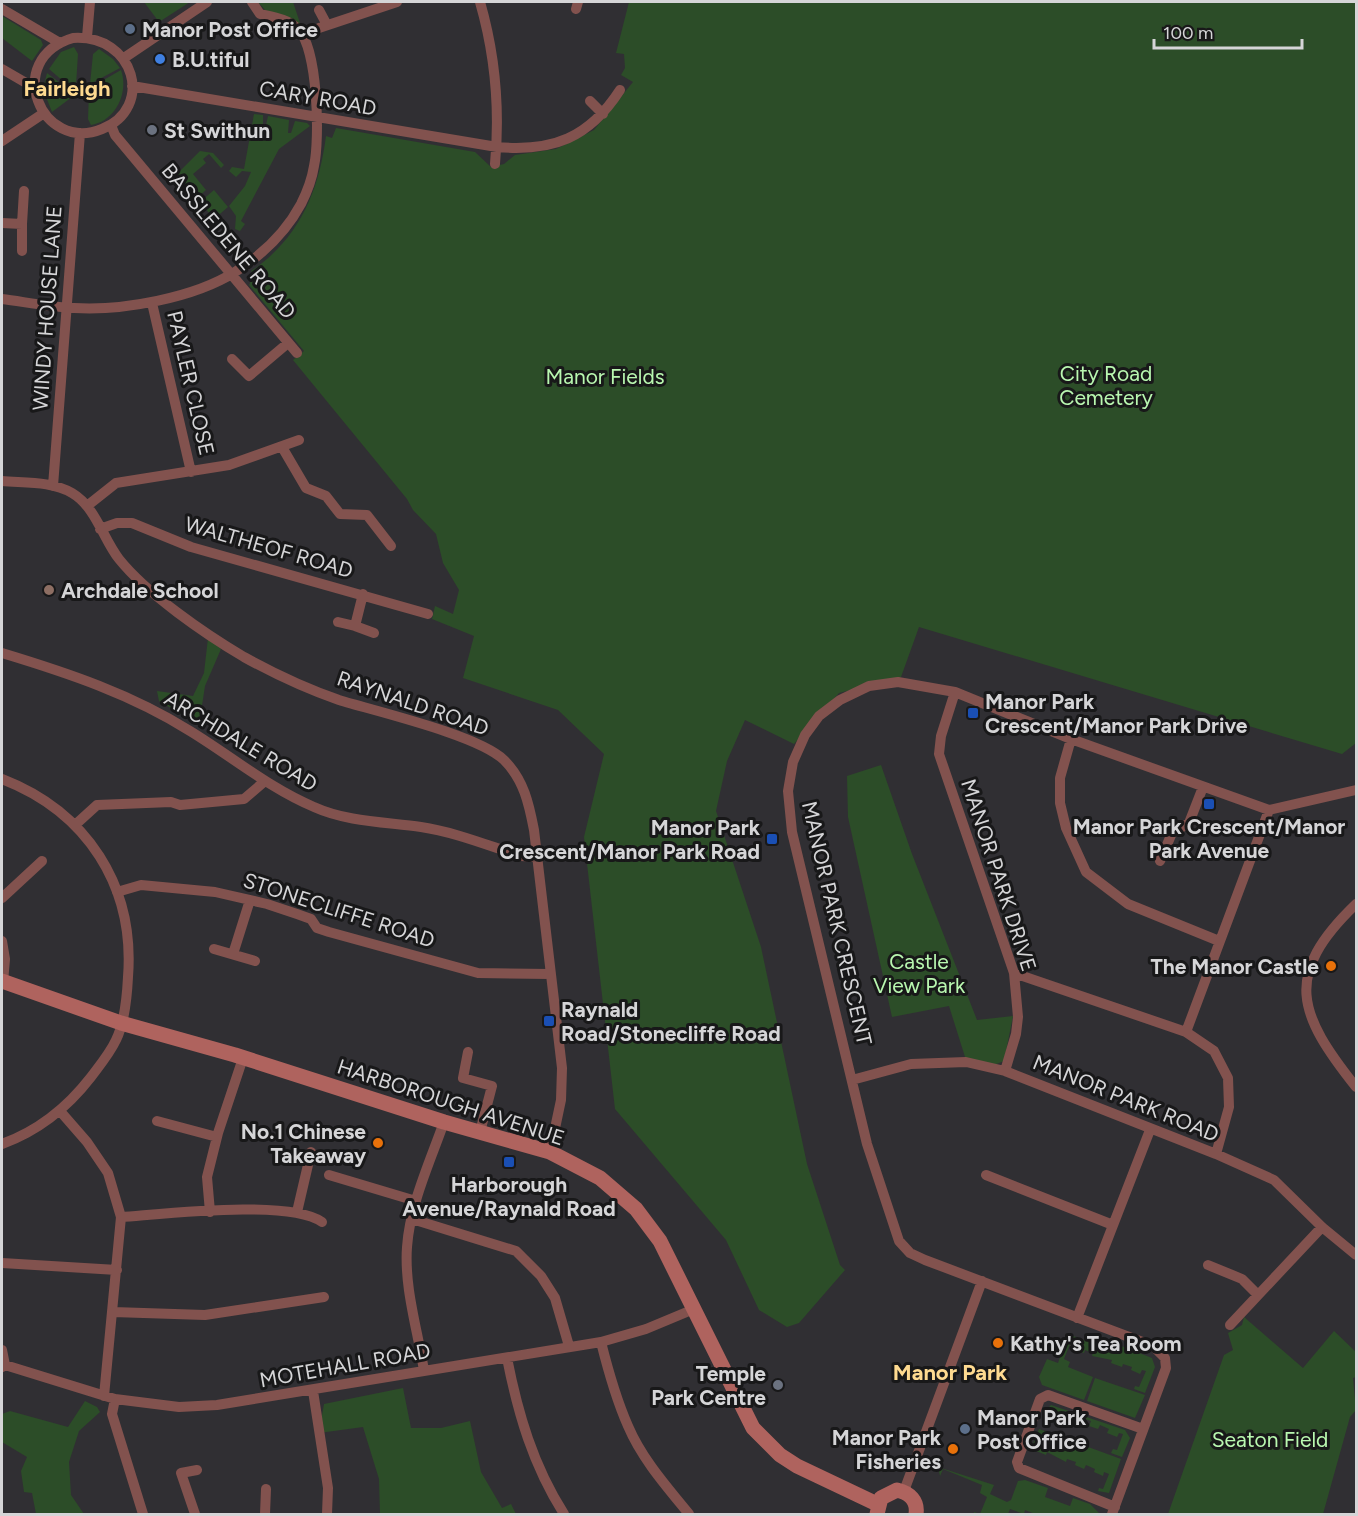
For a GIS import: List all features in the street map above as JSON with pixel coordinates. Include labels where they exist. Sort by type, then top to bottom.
[{"type":"street","points":[[87,37],[90,2]]},
{"type":"street","points":[[124,58],[207,2]]},
{"type":"street","points":[[2,299],[67,308],[152,303],[183,294],[231,275],[274,241],[300,206],[314,166],[317,118],[312,67],[306,41],[298,29],[285,20],[260,15],[252,2]]},
{"type":"street","points":[[320,10],[323,26],[375,5],[397,2]]},
{"type":"street","points":[[480,2],[495,86],[497,147],[495,164]]},
{"type":"street","points":[[2,9],[60,43]]},
{"type":"street","points":[[87,37],[105,43],[124,58],[130,70],[132,86],[129,101],[122,114],[111,125],[94,132],[80,133],[56,125],[44,113],[33,87],[35,74],[48,53],[60,43],[87,37]]},
{"type":"street","points":[[2,69],[33,87]]},
{"type":"street","name":"CARY ROAD","points":[[132,86],[497,147],[526,148],[566,141],[582,133],[603,114],[620,90]]},
{"type":"street","points":[[590,101],[603,114]]},
{"type":"street","points":[[2,141],[44,113]]},
{"type":"street","name":"BASSLEDENE ROAD","points":[[111,125],[115,135],[297,353]]},
{"type":"street","name":"WINDY HOUSE LANE","points":[[53,486],[80,133]]},
{"type":"street","points":[[22,251],[24,191]]},
{"type":"street","points":[[2,223],[22,224]]},
{"type":"street","name":"PAYLER CLOSE","points":[[152,303],[191,472]]},
{"type":"street","points":[[232,359],[249,376],[288,343]]},
{"type":"street","points":[[87,506],[116,483],[229,465],[299,440]]},
{"type":"street","points":[[282,447],[306,488],[326,496],[340,514],[367,516],[391,546]]},
{"type":"street","points":[[2,481],[53,486]]},
{"type":"street","name":"RAYNALD ROAD","points":[[53,486],[72,493],[87,506],[119,559],[131,572],[173,608],[244,657],[336,699],[489,749],[516,774],[529,803],[562,1068],[561,1100],[550,1152]]},
{"type":"street","name":"WALTHEOF ROAD","points":[[100,529],[117,523],[132,524],[191,547],[428,614]]},
{"type":"street","points":[[356,626],[363,594]]},
{"type":"street","points":[[338,622],[374,633]]},
{"type":"street","name":"ARCHDALE ROAD","points":[[2,653],[87,679],[129,697],[190,731],[265,781],[307,804],[330,813],[423,828],[521,856],[537,857]]},
{"type":"street","name":"MANOR PARK CRESCENT","points":[[1143,1429],[1166,1368],[1164,1355],[1153,1346],[910,1253],[898,1241],[867,1144],[792,832],[788,790],[793,762],[805,735],[819,716],[840,700],[869,686],[898,682],[955,692],[1071,739],[1269,810]]},
{"type":"street","name":"MANOR PARK DRIVE","points":[[955,692],[941,736],[939,754],[1014,973],[1018,1017],[1016,1034],[1005,1071]]},
{"type":"street","points":[[1071,739],[1060,778],[1060,803],[1066,828],[1086,872],[1128,904],[1219,941]]},
{"type":"street","points":[[2,779],[32,792],[75,825],[103,861],[125,916],[130,949],[127,996],[116,1041],[60,1111],[28,1133],[2,1144]]},
{"type":"street","points":[[75,825],[97,805],[159,802],[180,805],[244,799],[265,781]]},
{"type":"street","points":[[1160,861],[1172,833],[1189,823],[1203,787]]},
{"type":"street","points":[[1186,1032],[1269,810],[1356,790]]},
{"type":"street","points":[[2,898],[42,861]]},
{"type":"street","name":"STONECLIFFE ROAD","points":[[117,892],[141,885],[215,892],[311,919],[317,928],[329,932],[478,973],[550,974]]},
{"type":"street","points":[[233,954],[250,900]]},
{"type":"street","points":[[1356,904],[1319,947],[1309,967],[1306,986],[1310,1014],[1317,1031],[1356,1087]]},
{"type":"street","points":[[2,941],[5,959],[2,982]]},
{"type":"street","points":[[214,949],[255,961]]},
{"type":"street","points":[[1014,973],[1186,1032],[1214,1051],[1228,1078],[1229,1107],[1216,1154]]},
{"type":"street","name":"HARBOROUGH AVENUE","points":[[2,982],[121,1023],[550,1152],[600,1178],[636,1209],[660,1242],[743,1410],[765,1441],[797,1466],[877,1509]]},
{"type":"street","points":[[468,1052],[463,1078],[492,1086],[480,1132]]},
{"type":"street","points":[[210,1212],[207,1177],[217,1137],[243,1058]]},
{"type":"street","name":"MANOR PARK ROAD","points":[[852,1080],[911,1064],[966,1062],[1005,1071],[1150,1130],[1216,1154],[1274,1180],[1322,1227],[1356,1255]]},
{"type":"street","points":[[60,1111],[104,1165],[117,1197],[121,1217],[109,1397],[112,1414],[143,1515]]},
{"type":"street","points":[[157,1121],[217,1137]]},
{"type":"street","points":[[424,1371],[407,1268],[407,1247],[416,1201],[444,1122]]},
{"type":"street","points":[[1077,1318],[1150,1130]]},
{"type":"street","points":[[297,1212],[311,1152]]},
{"type":"street","points":[[329,1175],[416,1201]]},
{"type":"street","points":[[986,1175],[1113,1224]]},
{"type":"street","points":[[121,1217],[210,1212],[297,1212],[322,1222]]},
{"type":"street","points":[[411,1219],[516,1251],[541,1276],[555,1298],[569,1346]]},
{"type":"street","points":[[1230,1325],[1322,1227]]},
{"type":"street","points":[[2,1263],[19,1262],[117,1270]]},
{"type":"street","points":[[1208,1265],[1242,1279],[1258,1295]]},
{"type":"street","points":[[904,1491],[982,1281]]},
{"type":"street","points":[[113,1312],[206,1315],[324,1297]]},
{"type":"street","name":"MOTEHALL ROAD","points":[[3,1366],[109,1397],[180,1407],[217,1405],[601,1342],[646,1329],[694,1309]]},
{"type":"street","points":[[601,1342],[617,1399],[629,1429],[647,1459],[689,1515]]},
{"type":"street","points":[[2,1350],[3,1366]]},
{"type":"street","points":[[507,1358],[525,1434],[536,1464],[564,1515]]},
{"type":"street","points":[[313,1391],[328,1488],[327,1515]]},
{"type":"street","points":[[1048,1395],[1143,1429],[1113,1511],[1019,1468],[1017,1462],[1040,1399],[1048,1395]]},
{"type":"street","points":[[195,1515],[181,1473],[197,1470]]},
{"type":"street","points":[[265,1515],[266,1489]]},
{"type":"street","points":[[877,1509],[886,1493],[904,1491]]},
{"type":"street","points":[[904,1491],[916,1503],[916,1515]]},
{"type":"green space","points":[[144,2],[190,2],[159,22]]},
{"type":"green space","points":[[258,2],[293,2],[301,26],[265,10]]},
{"type":"green space","points":[[629,2],[1356,2],[1356,743],[1342,754],[919,627],[901,677],[839,693],[794,744],[745,720],[727,761],[716,811],[761,947],[807,1164],[840,1265],[845,1270],[799,1323],[787,1327],[759,1310],[726,1240],[615,1109],[584,837],[604,754],[558,710],[463,678],[474,636],[432,619],[435,606],[453,614],[459,590],[443,563],[436,534],[413,510],[407,499],[293,360],[304,351],[249,285],[254,275],[251,271],[282,244],[304,212],[318,176],[326,136],[332,138],[336,128],[475,152],[491,167],[504,164],[515,155],[556,149],[594,130],[633,82],[621,75],[625,68],[624,54],[616,53]]},
{"type":"green space","points":[[2,16],[41,40],[43,45],[32,61],[2,38]]},
{"type":"green space","points":[[74,47],[78,54],[76,85],[63,81],[49,69],[61,52]]},
{"type":"green space","points":[[99,49],[113,59],[120,68],[90,84],[93,54]]},
{"type":"green space","points":[[121,70],[122,96],[114,112],[100,122],[91,125],[88,119],[89,93],[94,91],[95,85]]},
{"type":"green space","points":[[47,73],[64,86],[76,89],[76,94],[52,112],[43,89]]},
{"type":"green space","points":[[254,114],[263,115],[263,124],[266,125],[268,116],[289,120],[288,133],[291,133],[295,121],[307,123],[310,126],[279,149],[241,221],[245,224],[240,231],[235,229],[236,216],[229,206],[245,186],[251,172],[242,171],[236,177],[229,171],[232,167],[244,169]]},
{"type":"green space","points":[[200,151],[213,153],[224,165],[221,168],[209,154],[203,159],[206,163],[193,174],[206,190],[197,198],[191,192],[182,200],[190,189],[185,184],[175,192],[174,190],[184,182],[179,176],[168,183]]},
{"type":"green space","points":[[214,190],[228,207],[214,219],[200,202]]},
{"type":"green space","points":[[208,638],[221,649],[205,686],[199,725],[159,701],[157,691],[193,696],[204,673]]},
{"type":"green space","name":"Castle View Park","points":[[881,765],[912,854],[977,1020],[1013,1016],[1004,1061],[994,1065],[966,1060],[949,1006],[892,1017],[848,817],[847,776]]},
{"type":"green space","name":"Seaton Field","points":[[1244,1317],[1303,1368],[1334,1331],[1356,1352],[1356,1377],[1353,1378],[1356,1410],[1350,1417],[1323,1514],[1168,1514],[1224,1355],[1233,1350],[1228,1333],[1242,1325]]},
{"type":"green space","points":[[1068,1334],[1097,1345],[1106,1340],[1152,1358],[1155,1367],[1145,1393],[1134,1389],[1135,1386],[1139,1387],[1146,1371],[1142,1370],[1140,1374],[1131,1370],[1132,1367],[1123,1364],[1122,1367],[1111,1363],[1112,1360],[1092,1356],[1093,1353],[1085,1350],[1084,1353],[1073,1349],[1074,1346],[1070,1344],[1064,1359],[1070,1362],[1068,1367],[1093,1377],[1084,1400],[1042,1385],[1039,1377],[1047,1359],[1058,1363]]},
{"type":"green space","points":[[1095,1378],[1145,1395],[1135,1418],[1087,1401]]},
{"type":"green space","points":[[403,1388],[411,1428],[441,1428],[470,1421],[481,1472],[502,1508],[511,1504],[516,1514],[380,1514],[379,1479],[363,1427],[319,1433],[324,1404]]},
{"type":"green space","points":[[85,1401],[97,1407],[100,1412],[79,1431],[69,1462],[71,1495],[84,1514],[36,1514],[32,1493],[24,1492],[21,1471],[27,1457],[2,1442],[2,1414],[10,1411],[68,1427]]},
{"type":"green space","points":[[1051,1405],[1125,1430],[1130,1438],[1122,1457],[1111,1453],[1113,1449],[1117,1450],[1123,1434],[1119,1433],[1117,1437],[1107,1433],[1109,1429],[1100,1425],[1098,1429],[1089,1426],[1091,1421],[1082,1418],[1079,1423],[1069,1419],[1072,1413],[1064,1411],[1061,1416],[1046,1410]]},
{"type":"green space","points":[[1039,1429],[1121,1459],[1109,1493],[1098,1491],[1099,1488],[1103,1489],[1109,1474],[1104,1472],[1103,1476],[1086,1465],[1084,1469],[1075,1465],[1076,1462],[1067,1459],[1066,1462],[1047,1452],[1046,1455],[1031,1449]]},
{"type":"green space","points":[[938,1467],[994,1485],[990,1494],[1007,1502],[1011,1500],[1018,1481],[1025,1480],[1048,1488],[1045,1497],[1070,1506],[1073,1498],[1090,1504],[1100,1514],[1035,1514],[1025,1510],[1024,1514],[1010,1509],[1008,1514],[980,1514],[987,1497],[980,1493],[982,1485],[943,1469],[940,1476]]},
{"type":"place","name":"Manor Post Office","points":[[130,29]]},
{"type":"place","name":"B.U.tiful","points":[[160,59]]},
{"type":"place","name":"St Swithun","points":[[152,130]]},
{"type":"place","name":"Archdale School","points":[[49,590]]},
{"type":"place","name":"Manor Park Crescent/Manor Park Drive","points":[[973,713]]},
{"type":"place","name":"Manor Park Crescent/Manor Park Avenue","points":[[1209,804]]},
{"type":"place","name":"Manor Park Crescent/Manor Park Road","points":[[772,839]]},
{"type":"place","name":"The Manor Castle","points":[[1331,966]]},
{"type":"place","name":"Raynald Road/Stonecliffe Road","points":[[549,1021]]},
{"type":"place","name":"No.1 Chinese Takeaway","points":[[378,1143]]},
{"type":"place","name":"Harborough Avenue/Raynald Road","points":[[509,1162]]},
{"type":"place","name":"Kathy's Tea Room","points":[[998,1343]]},
{"type":"place","name":"Temple Park Centre","points":[[778,1385]]},
{"type":"place","name":"Manor Park Post Office","points":[[965,1429]]},
{"type":"place","name":"Manor Park Fisheries","points":[[953,1449]]},
{"type":"district","name":"Fairleigh","points":[[67,88]]},
{"type":"district","name":"Manor Park","points":[[950,1372]]},
{"type":"park label","name":"Manor Fields","points":[[605,376]]},
{"type":"park label","name":"City Road Cemetery","points":[[1106,385]]}]
